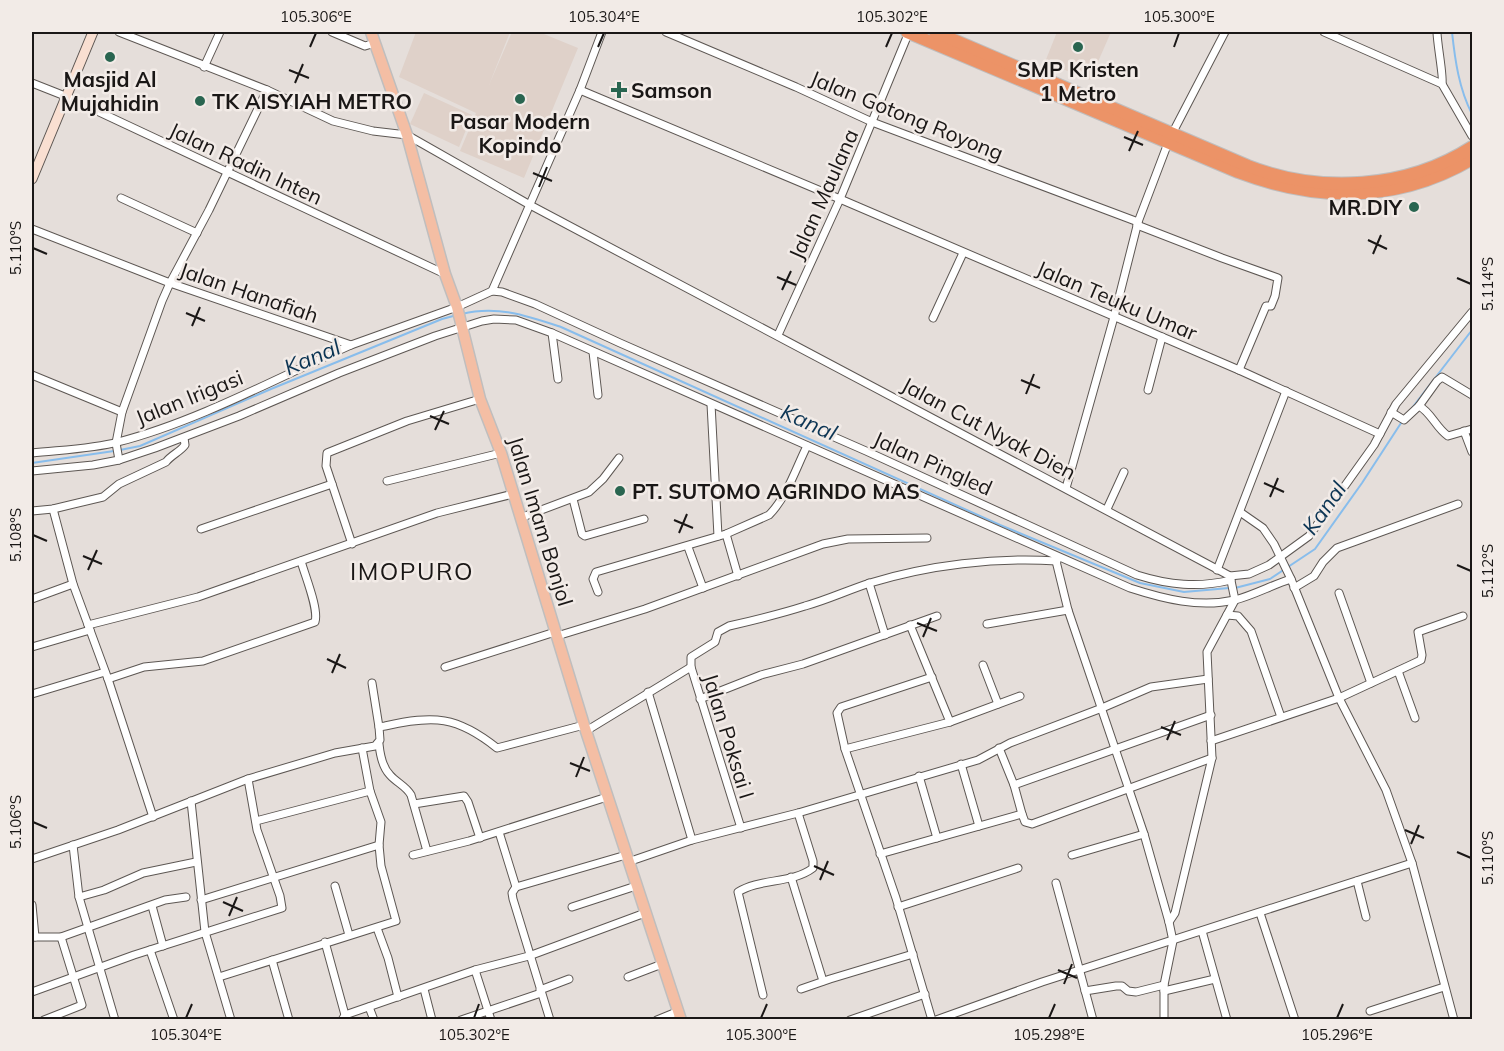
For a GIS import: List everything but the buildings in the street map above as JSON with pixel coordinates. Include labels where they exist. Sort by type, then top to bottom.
[{"type":"highway","points":[[908,32],[1102,108]]},
{"type":"highway","points":[[936,32],[1257,179],[1306,191],[1365,194],[1403,188],[1443,174],[1473,159]]},
{"type":"highway","points":[[1171,138],[1259,170],[1292,178],[1339,184],[1414,174],[1448,161],[1473,147]]},
{"type":"main road","name":"Jalan Imam Bonjol","points":[[371,32],[407,135],[457,307],[480,399],[501,453],[585,728],[680,1015]]},
{"type":"street","points":[[32,179],[93,32]]},
{"type":"street","points":[[119,32],[267,90],[333,121],[373,131],[407,135]]},
{"type":"street","points":[[204,67],[220,32]]},
{"type":"street","points":[[332,32],[365,46],[375,43]]},
{"type":"street","points":[[351,345],[457,307],[492,291],[580,90],[602,32]]},
{"type":"street","name":"Jalan Gotong Royong","points":[[666,32],[872,122],[1278,278],[1275,296],[1270,306],[1266,306],[1239,370]]},
{"type":"street","name":"Jalan Maulana","points":[[778,335],[840,199],[908,32]]},
{"type":"street","points":[[1066,488],[1138,224],[1171,138],[1226,32]]},
{"type":"street","points":[[1324,32],[1442,84],[1473,136]]},
{"type":"street","points":[[1437,32],[1439,66],[1444,80],[1442,84]]},
{"type":"street","name":"Jalan Radin Inten","points":[[32,83],[65,96],[446,274]]},
{"type":"street","points":[[119,459],[116,444],[122,412],[170,283],[267,90]]},
{"type":"street","name":"Jalan Teuku Umar","points":[[580,90],[1239,370],[1380,434]]},
{"type":"street","name":"Jalan Cut Nyak Dien","points":[[407,135],[530,205],[1107,509],[1231,580]]},
{"type":"street","points":[[121,198],[197,233]]},
{"type":"street","name":"Jalan Hanafiah","points":[[32,230],[170,283],[351,345]]},
{"type":"street","points":[[933,318],[963,252]]},
{"type":"street","name":"Jalan Pingled","points":[[492,291],[535,304],[866,451],[1137,575],[1168,584],[1183,585],[1215,584],[1231,580]]},
{"type":"street","points":[[1169,922],[1175,913],[1212,758],[1207,652],[1235,598],[1231,580],[1282,560],[1309,536],[1374,446],[1392,413],[1473,312]]},
{"type":"street","points":[[32,471],[93,465],[119,459],[183,438],[339,373],[462,326],[494,319],[516,320],[552,333],[1056,558],[1130,588],[1152,595],[1196,603],[1235,598],[1290,575]]},
{"type":"street","points":[[552,333],[558,379]]},
{"type":"street","points":[[1148,390],[1162,337]]},
{"type":"street","name":"Jalan Irigasi","points":[[32,453],[116,444],[194,416],[351,345]]},
{"type":"street","points":[[593,352],[598,395]]},
{"type":"street","points":[[32,375],[122,412]]},
{"type":"street","points":[[1392,413],[1404,420],[1419,406],[1442,377],[1473,395]]},
{"type":"street","points":[[1217,570],[1286,391]]},
{"type":"street","points":[[352,544],[325,461],[329,452],[407,421],[480,399]]},
{"type":"street","points":[[711,404],[722,535],[738,576]]},
{"type":"street","points":[[1419,406],[1448,436],[1473,429]]},
{"type":"street","points":[[1464,431],[1473,452]]},
{"type":"street","points":[[32,512],[103,497],[119,484],[166,462],[169,456],[183,448],[185,445],[183,438]]},
{"type":"street","points":[[598,592],[593,579],[596,572],[688,547],[769,515],[774,510],[807,446]]},
{"type":"street","points":[[387,481],[501,453]]},
{"type":"street","points":[[520,518],[589,492],[619,458]]},
{"type":"street","points":[[1107,509],[1124,472]]},
{"type":"street","points":[[201,529],[332,484]]},
{"type":"street","points":[[32,647],[89,627],[198,597],[437,513],[513,494]]},
{"type":"street","points":[[573,499],[582,534],[585,536],[644,519]]},
{"type":"street","points":[[1294,588],[1314,576],[1337,548],[1458,504]]},
{"type":"street","points":[[53,509],[73,584],[153,817]]},
{"type":"street","points":[[1240,512],[1269,534],[1290,575],[1339,698],[1386,790],[1412,863],[1454,1020]]},
{"type":"street","points":[[445,667],[645,609],[839,540],[927,538]]},
{"type":"street","points":[[688,547],[703,588]]},
{"type":"street","points":[[691,667],[691,657],[715,642],[718,632],[723,629],[805,606],[869,583],[934,568],[1056,558]]},
{"type":"street","points":[[1056,558],[1068,609],[1144,834],[1169,922],[1173,941],[1164,988],[1164,1020]]},
{"type":"street","points":[[32,694],[144,667],[203,661],[315,622],[313,604],[301,561]]},
{"type":"street","points":[[869,583],[885,635]]},
{"type":"street","points":[[32,599],[73,584]]},
{"type":"street","points":[[1339,593],[1371,683]]},
{"type":"street","points":[[987,624],[1068,609]]},
{"type":"street","points":[[1227,615],[1238,616],[1251,631],[1281,717]]},
{"type":"street","points":[[700,699],[761,675],[803,664],[937,616]]},
{"type":"street","points":[[1211,741],[1339,698],[1422,659],[1417,635],[1419,631],[1463,616]]},
{"type":"street","points":[[910,625],[950,722]]},
{"type":"street","points":[[984,665],[998,704]]},
{"type":"street","name":"Jalan Poksai I","points":[[378,727],[442,719],[471,729],[497,748],[585,728],[691,667],[741,828]]},
{"type":"street","points":[[1398,670],[1415,718]]},
{"type":"street","points":[[932,677],[839,708],[837,717],[845,749],[934,1020],[1079,970],[1412,863]]},
{"type":"street","points":[[550,1020],[513,899],[512,893],[516,887],[798,813],[988,756],[999,748],[1151,687],[1208,679]]},
{"type":"street","points":[[372,683],[379,744],[384,766],[389,775],[408,789],[427,850]]},
{"type":"street","points":[[648,692],[692,840]]},
{"type":"street","points":[[845,749],[950,722],[1020,696]]},
{"type":"street","points":[[1014,785],[1211,715]]},
{"type":"street","points":[[32,859],[153,817],[292,764],[379,744]]},
{"type":"street","points":[[219,977],[395,922],[381,866],[379,845],[381,822],[370,791],[362,748]]},
{"type":"street","points":[[999,748],[1014,785],[1025,822],[1032,824],[1212,758]]},
{"type":"street","points":[[961,764],[979,826]]},
{"type":"street","points":[[919,776],[938,838]]},
{"type":"street","points":[[32,992],[99,967],[282,908],[256,821],[248,779]]},
{"type":"street","points":[[256,821],[370,791]]},
{"type":"street","points":[[414,804],[464,796],[480,838]]},
{"type":"street","points":[[413,855],[480,838],[607,796]]},
{"type":"street","points":[[191,801],[205,932],[231,1020]]},
{"type":"street","points":[[763,995],[738,892],[810,871],[814,865],[798,813]]},
{"type":"street","points":[[880,854],[1022,814]]},
{"type":"street","points":[[499,832],[516,887]]},
{"type":"street","points":[[1071,855],[1144,834]]},
{"type":"street","points":[[73,845],[79,897],[115,1020]]},
{"type":"street","points":[[201,900],[379,845]]},
{"type":"street","points":[[79,897],[104,890],[143,873],[196,862]]},
{"type":"street","points":[[898,907],[1018,868]]},
{"type":"street","points":[[791,877],[823,981]]},
{"type":"street","points":[[1357,881],[1366,917]]},
{"type":"street","points":[[1056,883],[1093,1020]]},
{"type":"street","points":[[335,886],[349,935]]},
{"type":"street","points":[[572,908],[636,886]]},
{"type":"street","points":[[32,905],[33,937],[61,937],[165,900],[186,897]]},
{"type":"street","points":[[152,906],[163,946]]},
{"type":"street","points":[[325,942],[344,1017],[475,970],[529,956],[645,913]]},
{"type":"street","points":[[1260,913],[1295,1020]]},
{"type":"street","points":[[377,928],[398,997]]},
{"type":"street","points":[[1202,931],[1227,1020]]},
{"type":"street","points":[[44,1020],[62,1017],[82,1005],[61,937]]},
{"type":"street","points":[[150,950],[174,1020]]},
{"type":"street","points":[[801,989],[913,954]]},
{"type":"street","points":[[272,960],[289,1020]]},
{"type":"street","points":[[628,977],[662,964]]},
{"type":"street","points":[[475,970],[491,1020]]},
{"type":"street","points":[[461,1020],[540,992],[569,979]]},
{"type":"street","points":[[1085,991],[1122,986],[1131,992],[1136,992],[1215,979]]},
{"type":"street","points":[[1370,1011],[1444,987]]},
{"type":"street","points":[[424,989],[432,1020]]},
{"type":"street","points":[[850,1020],[926,994]]},
{"type":"street","points":[[369,1007],[374,1020]]},
{"type":"street","points":[[657,1020],[680,1015]]},
{"type":"shaded area","name":"Pasar Modern Kopindo","points":[[416,32],[510,32],[489,85],[512,32],[539,32],[578,48],[524,178],[460,151],[476,113],[399,77]]},
{"type":"shaded area","name":"SMP Kristen 1 Metro","points":[[1057,32],[1111,32],[1090,80],[1045,62]]},
{"type":"shaded area","points":[[424,93],[472,115],[459,147],[410,124]]},
{"type":"waterway","name":"Kanal","points":[[1452,32],[1456,64],[1472,114]]},
{"type":"waterway","name":"Kanal","points":[[462,314],[500,311],[561,327],[1000,525],[1140,583],[1184,592],[1229,588]]},
{"type":"waterway","name":"Kanal","points":[[120,450],[140,446],[271,389],[442,319],[457,315]]},
{"type":"waterway","name":"Kanal","points":[[1412,408],[1472,330]]},
{"type":"waterway","name":"Kanal","points":[[1235,588],[1270,579],[1315,549],[1403,420]]},
{"type":"waterway","name":"Kanal","points":[[32,463],[114,451]]},
{"type":"place","name":"SMP Kristen 1 Metro","points":[[1078,47]]},
{"type":"place","name":"Masjid Al Mujahidin","points":[[110,57]]},
{"type":"place","name":"Samson","points":[[619,90]]},
{"type":"place","name":"Pasar Modern Kopindo","points":[[520,99]]},
{"type":"place","name":"TK AISYIAH METRO","points":[[200,101]]},
{"type":"place","name":"MR.DIY","points":[[1414,207]]},
{"type":"place","name":"PT. SUTOMO AGRINDO MAS","points":[[620,491]]},
{"type":"district","name":"IMOPURO","points":[[412,571]]}]
